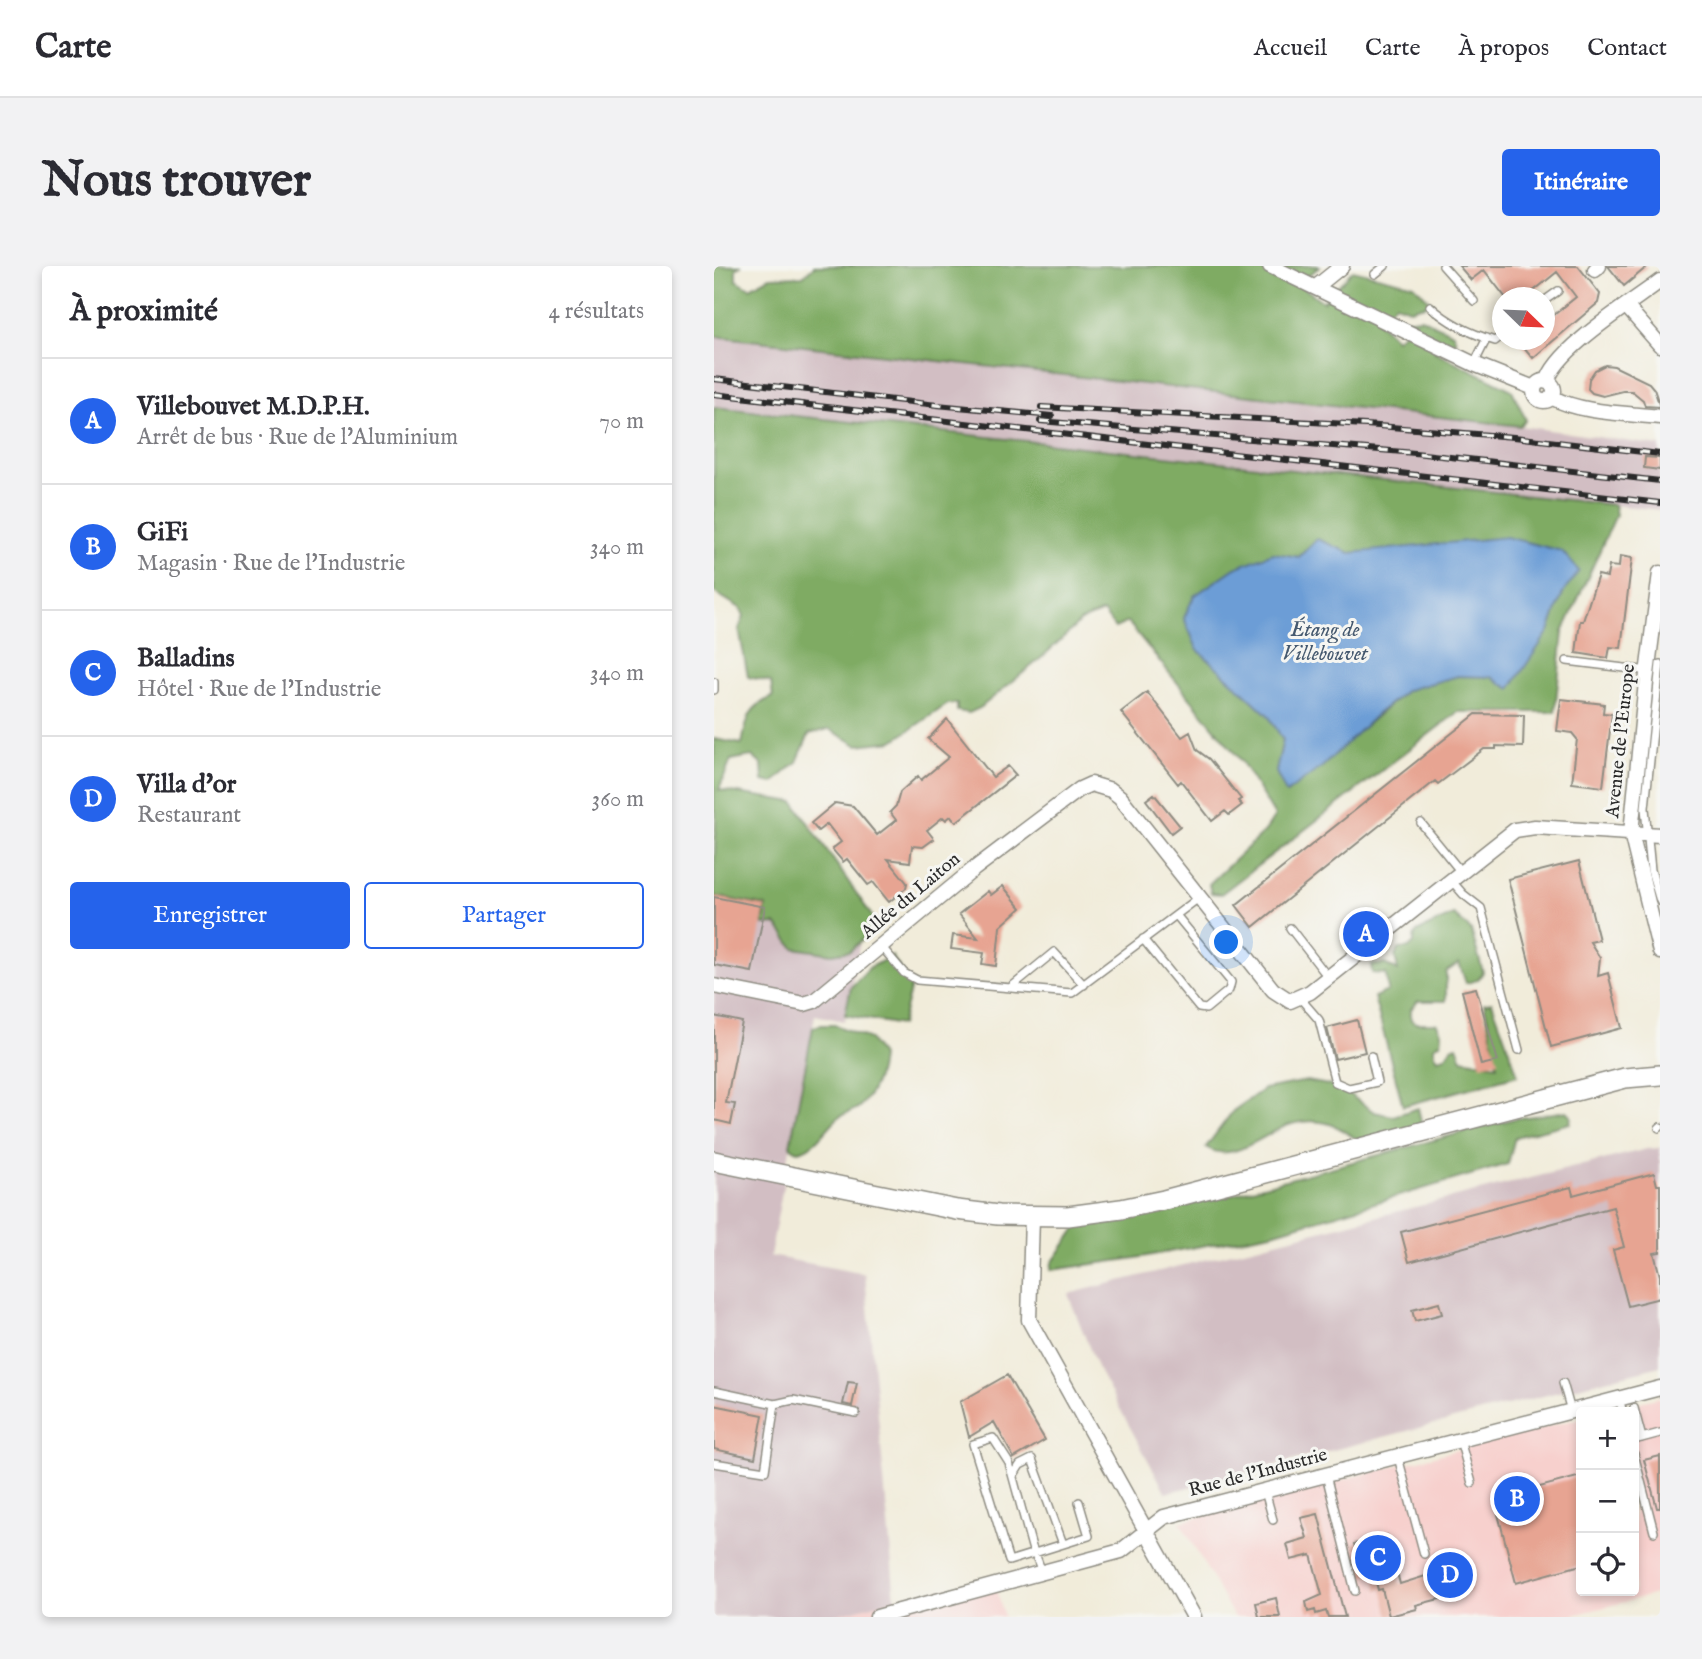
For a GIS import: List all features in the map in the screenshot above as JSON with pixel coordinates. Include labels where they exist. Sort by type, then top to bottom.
[{"type":"street","points":[[1270,266],[1475,364],[1540,385]]},
{"type":"street","points":[[1316,287],[1342,266]]},
{"type":"street","points":[[1656,417],[1563,404],[1551,397],[1545,401],[1538,399],[1534,393],[1565,353],[1660,281]]},
{"type":"street","points":[[1627,307],[1660,345]]},
{"type":"street","name":"Avenue de l'Europe","points":[[1660,573],[1646,835],[1660,952]]},
{"type":"street","name":"Allée du Laiton","points":[[714,986],[804,1004],[814,1001],[974,869],[1080,789],[1091,784],[1120,797],[1200,897]]},
{"type":"street","points":[[1200,897],[1273,990],[1295,999],[1328,977],[1515,830],[1535,827],[1646,835]]},
{"type":"street","points":[[1625,1078],[1660,1060]]},
{"type":"street","points":[[714,1161],[957,1210],[1032,1217],[1095,1213],[1164,1200],[1625,1078],[1660,1075]]},
{"type":"street","points":[[1032,1217],[1029,1320],[1194,1617]]},
{"type":"street","name":"Rue de l'Industrie","points":[[1621,1405],[1660,1388]]},
{"type":"street","name":"Rue de l'Industrie","points":[[877,1617],[1121,1551],[1164,1517],[1576,1410]]},
{"type":"lane","points":[[1375,274],[1385,266]]},
{"type":"lane","points":[[1443,266],[1474,301]]},
{"type":"lane","points":[[1430,306],[1442,317],[1492,340]]},
{"type":"lane","points":[[1475,364],[1487,338]]},
{"type":"lane","points":[[1567,661],[1656,676]]},
{"type":"lane","points":[[714,682],[714,690]]},
{"type":"lane","points":[[1421,823],[1456,876],[1463,894],[1481,908],[1519,1050]]},
{"type":"lane","points":[[1646,835],[1651,870],[1660,901]]},
{"type":"lane","points":[[881,946],[912,979],[1072,993],[1200,897]]},
{"type":"lane","points":[[1143,939],[1199,1008],[1206,1009],[1229,990],[1231,982],[1176,915]]},
{"type":"lane","points":[[1290,928],[1328,977]]},
{"type":"lane","points":[[1010,988],[1054,952],[1084,985]]},
{"type":"lane","points":[[1295,999],[1320,1020],[1335,1082],[1349,1088],[1377,1082],[1371,1056]]},
{"type":"lane","points":[[1563,1383],[1571,1411]]},
{"type":"lane","points":[[714,1391],[775,1404],[793,1400],[856,1413]]},
{"type":"lane","points":[[714,1463],[765,1471],[775,1404]]},
{"type":"lane","points":[[1639,1439],[1660,1433]]},
{"type":"lane","points":[[1042,1573],[1035,1553],[1009,1463],[993,1438],[973,1444],[1009,1561],[1035,1553],[1063,1544],[1089,1536],[1079,1502]]},
{"type":"lane","points":[[1460,1440],[1472,1483]]},
{"type":"lane","points":[[1398,1456],[1424,1554]]},
{"type":"lane","points":[[1013,1476],[1020,1465],[1032,1460],[1063,1544]]},
{"type":"lane","points":[[1638,1470],[1654,1532]]},
{"type":"lane","points":[[1326,1475],[1355,1591]]},
{"type":"lane","points":[[1265,1491],[1273,1520]]},
{"type":"shaded area","points":[[714,336],[1521,426],[1660,446],[1660,510],[714,407]]},
{"type":"shaded area","points":[[714,896],[767,906],[784,937],[850,951],[860,942],[844,1021],[815,1015],[770,1256],[865,1274],[895,1599],[828,1617],[714,1617]]},
{"type":"shaded area","points":[[1660,1148],[1660,1366],[1166,1493],[1097,1367],[1068,1294],[1647,1149]]},
{"type":"shaded area","points":[[1660,1397],[1660,1593],[1566,1617],[1234,1617],[1180,1522],[1576,1419],[1576,1596],[1639,1596],[1639,1407],[1621,1407]]},
{"type":"shaded area","points":[[994,1578],[1004,1617],[828,1617],[895,1599]]},
{"type":"green space","points":[[714,266],[740,266],[736,269],[736,280],[750,288],[770,277],[803,276],[814,266],[1320,266],[1299,284],[1323,302],[1353,270],[1414,285],[1432,303],[1410,309],[1395,304],[1378,321],[1396,339],[1403,333],[1404,320],[1421,318],[1453,333],[1456,341],[1435,352],[1512,390],[1526,420],[1520,426],[714,336]]},
{"type":"green space","points":[[714,407],[1614,505],[1616,515],[1563,632],[1555,712],[1458,712],[1221,894],[1211,893],[1209,884],[1265,831],[1275,816],[1242,762],[1128,622],[1115,628],[1103,612],[1081,621],[1040,659],[980,708],[969,713],[957,711],[957,704],[948,704],[893,741],[857,745],[829,729],[809,734],[797,762],[773,783],[763,781],[762,765],[752,756],[731,760],[719,790],[794,802],[878,925],[850,951],[832,954],[794,948],[776,924],[763,925],[766,906],[714,896],[714,739],[742,744],[750,714],[758,705],[773,697],[771,682],[748,677],[739,629],[744,616],[740,608],[714,592]],"holes":[[[1317,539],[1350,553],[1389,551],[1563,593],[1549,631],[1492,677],[1458,676],[1407,690],[1287,793],[1276,772],[1283,740],[1268,715],[1197,649],[1273,553],[1299,557]]]},
{"type":"green space","points":[[1454,915],[1471,930],[1483,972],[1478,980],[1466,983],[1459,963],[1446,972],[1446,1001],[1418,1001],[1411,1009],[1411,1020],[1416,1023],[1437,1023],[1442,1035],[1441,1042],[1434,1047],[1438,1059],[1445,1057],[1451,1048],[1457,1046],[1462,1059],[1497,1065],[1484,1003],[1492,1002],[1518,1075],[1403,1106],[1374,997],[1388,991],[1386,974],[1372,973],[1371,965],[1385,964],[1398,971],[1395,956],[1399,949],[1409,948],[1414,943],[1417,932]]},
{"type":"green space","points":[[892,956],[911,986],[901,1025],[845,1015],[851,987],[870,967]]},
{"type":"green space","points":[[835,1025],[870,1039],[881,1056],[879,1069],[872,1090],[859,1107],[839,1117],[809,1147],[797,1151],[790,1146],[813,1027]]},
{"type":"green space","points":[[1307,1081],[1339,1087],[1374,1112],[1393,1116],[1418,1108],[1422,1125],[1359,1139],[1328,1123],[1304,1122],[1282,1127],[1238,1150],[1216,1152],[1206,1147],[1233,1111],[1264,1089]]},
{"type":"green space","points":[[1567,1111],[1571,1115],[1570,1123],[1515,1137],[1508,1164],[1272,1233],[1136,1258],[1051,1270],[1052,1263],[1077,1227],[1226,1196],[1513,1119]]},
{"type":"water","name":"Étang de Villebouvet","points":[[1506,537],[1562,551],[1579,571],[1563,593],[1549,631],[1510,689],[1492,677],[1458,676],[1407,690],[1378,713],[1323,766],[1286,793],[1276,772],[1283,740],[1268,715],[1197,649],[1184,618],[1194,596],[1235,568],[1273,553],[1299,557],[1317,539],[1350,553]]},
{"type":"building","points":[[1459,266],[1578,266],[1600,294],[1598,303],[1555,339],[1555,314],[1576,297],[1557,272],[1539,287],[1497,287],[1484,270],[1471,280]]},
{"type":"building","points":[[1608,266],[1648,266],[1624,286]]},
{"type":"building","points":[[1526,350],[1542,350],[1533,358]]},
{"type":"building","points":[[1605,365],[1614,366],[1649,383],[1660,407],[1645,406],[1643,400],[1632,391],[1603,396],[1592,393],[1588,389],[1589,379],[1595,370]]},
{"type":"building","points":[[1645,457],[1660,458],[1660,470],[1644,468]]},
{"type":"building","points":[[1620,556],[1632,558],[1621,648],[1610,647],[1608,658],[1576,653],[1580,621],[1583,621],[1598,575],[1607,577],[1609,566],[1619,567]]},
{"type":"building","points":[[1147,692],[1182,737],[1190,732],[1197,750],[1209,759],[1241,799],[1238,801],[1242,805],[1229,815],[1225,811],[1212,821],[1181,781],[1178,784],[1121,712]]},
{"type":"building","points":[[1561,699],[1604,704],[1603,713],[1612,714],[1603,787],[1572,783],[1577,739],[1572,733],[1557,731]]},
{"type":"building","points":[[1476,714],[1524,715],[1523,747],[1496,746],[1496,749],[1484,749],[1438,784],[1435,781],[1253,927],[1236,905]]},
{"type":"building","points":[[947,719],[993,777],[1008,766],[1016,775],[956,822],[951,816],[946,820],[943,817],[927,830],[934,839],[923,847],[912,846],[910,862],[888,859],[907,883],[906,888],[889,902],[873,882],[868,885],[847,859],[843,862],[832,849],[841,842],[827,824],[818,831],[811,823],[835,803],[853,806],[877,835],[896,820],[890,812],[896,806],[900,792],[918,776],[921,780],[949,757],[928,739]]},
{"type":"building","points":[[1154,794],[1180,826],[1171,833],[1146,800]]},
{"type":"building","points":[[1579,861],[1599,940],[1590,942],[1600,958],[1598,976],[1608,973],[1622,1028],[1551,1047],[1508,879]]},
{"type":"building","points":[[1003,886],[1021,908],[1000,927],[996,966],[982,964],[984,953],[951,949],[953,935],[978,938],[959,914],[988,891],[991,895]]},
{"type":"building","points":[[714,897],[765,907],[752,972],[714,965]]},
{"type":"building","points":[[1476,988],[1498,1061],[1481,1065],[1462,991]]},
{"type":"building","points":[[714,1016],[742,1022],[726,1103],[735,1104],[731,1124],[714,1120]]},
{"type":"building","points":[[1357,1020],[1365,1052],[1335,1059],[1327,1028]]},
{"type":"building","points":[[1654,1173],[1657,1185],[1660,1185],[1660,1252],[1654,1253],[1660,1276],[1660,1298],[1628,1306],[1613,1250],[1624,1247],[1613,1207],[1409,1262],[1401,1232],[1571,1187],[1573,1195]]},
{"type":"building","points":[[1439,1303],[1442,1314],[1415,1321],[1412,1310]]},
{"type":"building","points":[[1007,1375],[1045,1440],[1014,1458],[994,1422],[969,1437],[960,1402]]},
{"type":"building","points":[[848,1382],[857,1383],[852,1406],[843,1404]]},
{"type":"building","points":[[714,1405],[763,1415],[755,1458],[714,1449]]},
{"type":"building","points":[[1660,1456],[1660,1508],[1657,1508],[1644,1460]]},
{"type":"building","points":[[1576,1477],[1576,1566],[1516,1583],[1494,1499]]},
{"type":"building","points":[[1318,1514],[1345,1617],[1328,1617],[1326,1611],[1316,1614],[1315,1610],[1308,1612],[1306,1602],[1322,1595],[1311,1555],[1291,1560],[1287,1544],[1307,1538],[1301,1518]]},
{"type":"building","points":[[1387,1535],[1400,1584],[1445,1570],[1448,1563],[1455,1567],[1464,1565],[1471,1591],[1462,1593],[1463,1597],[1452,1600],[1451,1596],[1416,1605],[1417,1609],[1389,1616],[1382,1589],[1378,1590],[1374,1574],[1363,1577],[1354,1544]]},
{"type":"building","points":[[1276,1598],[1280,1617],[1259,1617],[1256,1603]]},
{"type":"railway","points":[[714,379],[1052,416]]},
{"type":"railway","points":[[714,394],[1660,503]]},
{"type":"railway","points":[[1041,407],[1366,425],[1514,437],[1660,454]]},
{"type":"railway","points":[[1040,421],[1415,453],[1660,481]]},
{"type":"place","name":"Villebouvet M.D.P.H.","points":[[1366,934]]},
{"type":"place","name":"GiFi","points":[[1517,1499]]},
{"type":"place","name":"Balladins","points":[[1378,1558]]},
{"type":"place","name":"Villa d'or","points":[[1450,1575]]}]
